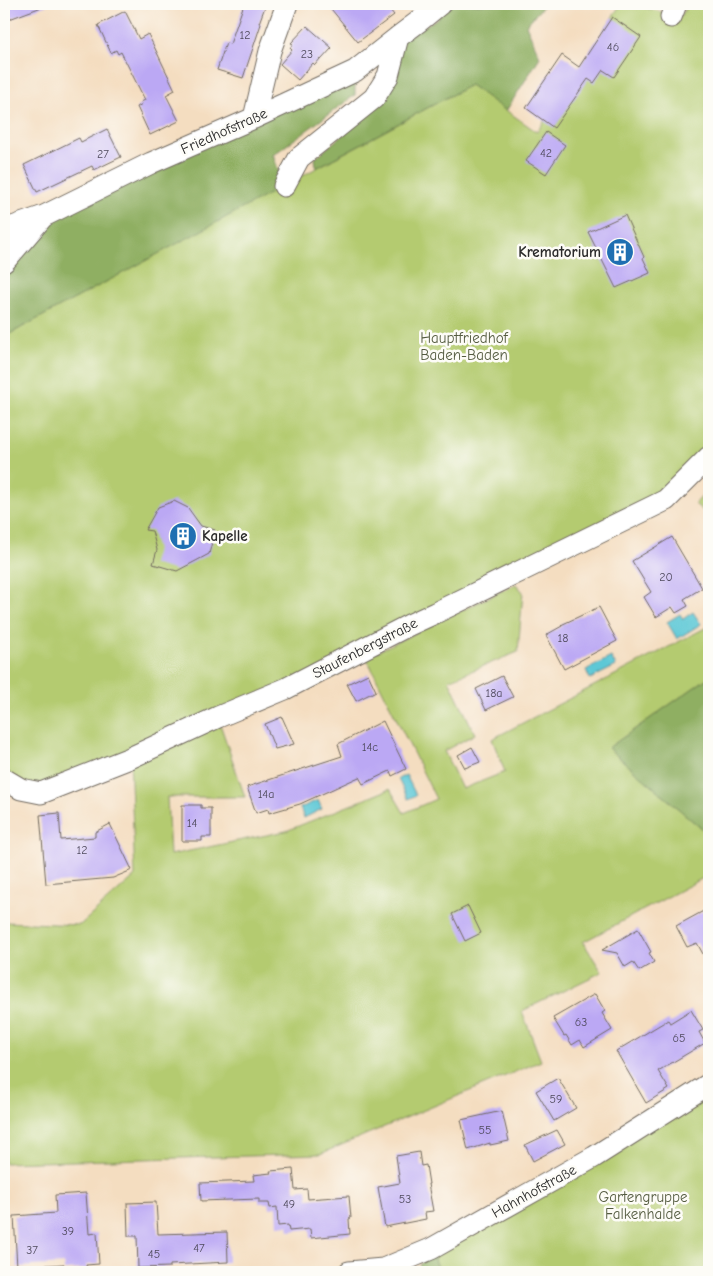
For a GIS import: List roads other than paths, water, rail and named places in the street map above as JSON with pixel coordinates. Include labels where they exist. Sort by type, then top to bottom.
[{"type":"street","points":[[254,118],[270,51],[287,4]]},
{"type":"street","name":"Friedhofstraße","points":[[4,230],[44,216],[151,163],[355,71],[440,4]]},
{"type":"street","points":[[284,186],[299,158],[374,98],[388,76],[398,37]]},
{"type":"street","name":"Friedhofstraße","points":[[4,262],[44,216]]},
{"type":"street","name":"Staufenbergstraße","points":[[4,779],[21,789],[41,793],[130,758],[285,688],[409,625],[666,500],[709,457]]},
{"type":"street","name":"Hahnhofstraße","points":[[349,1272],[383,1269],[431,1250],[594,1157],[709,1084]]},
{"type":"water","points":[[693,612],[701,624],[677,639],[667,622],[680,614],[683,619]]},
{"type":"water","points":[[611,657],[616,666],[590,679],[586,670]]},
{"type":"water","points":[[406,775],[416,795],[408,799],[398,779]]},
{"type":"water","points":[[318,800],[322,809],[304,818],[300,808]]},
{"type":"place","name":"Krematorium","points":[[620,252]]},
{"type":"place","name":"Kapelle","points":[[183,536]]},
{"type":"park label","name":"Hauptfriedhof Baden-Baden","points":[[464,346]]},
{"type":"park label","name":"Gartengruppe Falkenhalde","points":[[643,1206]]}]
